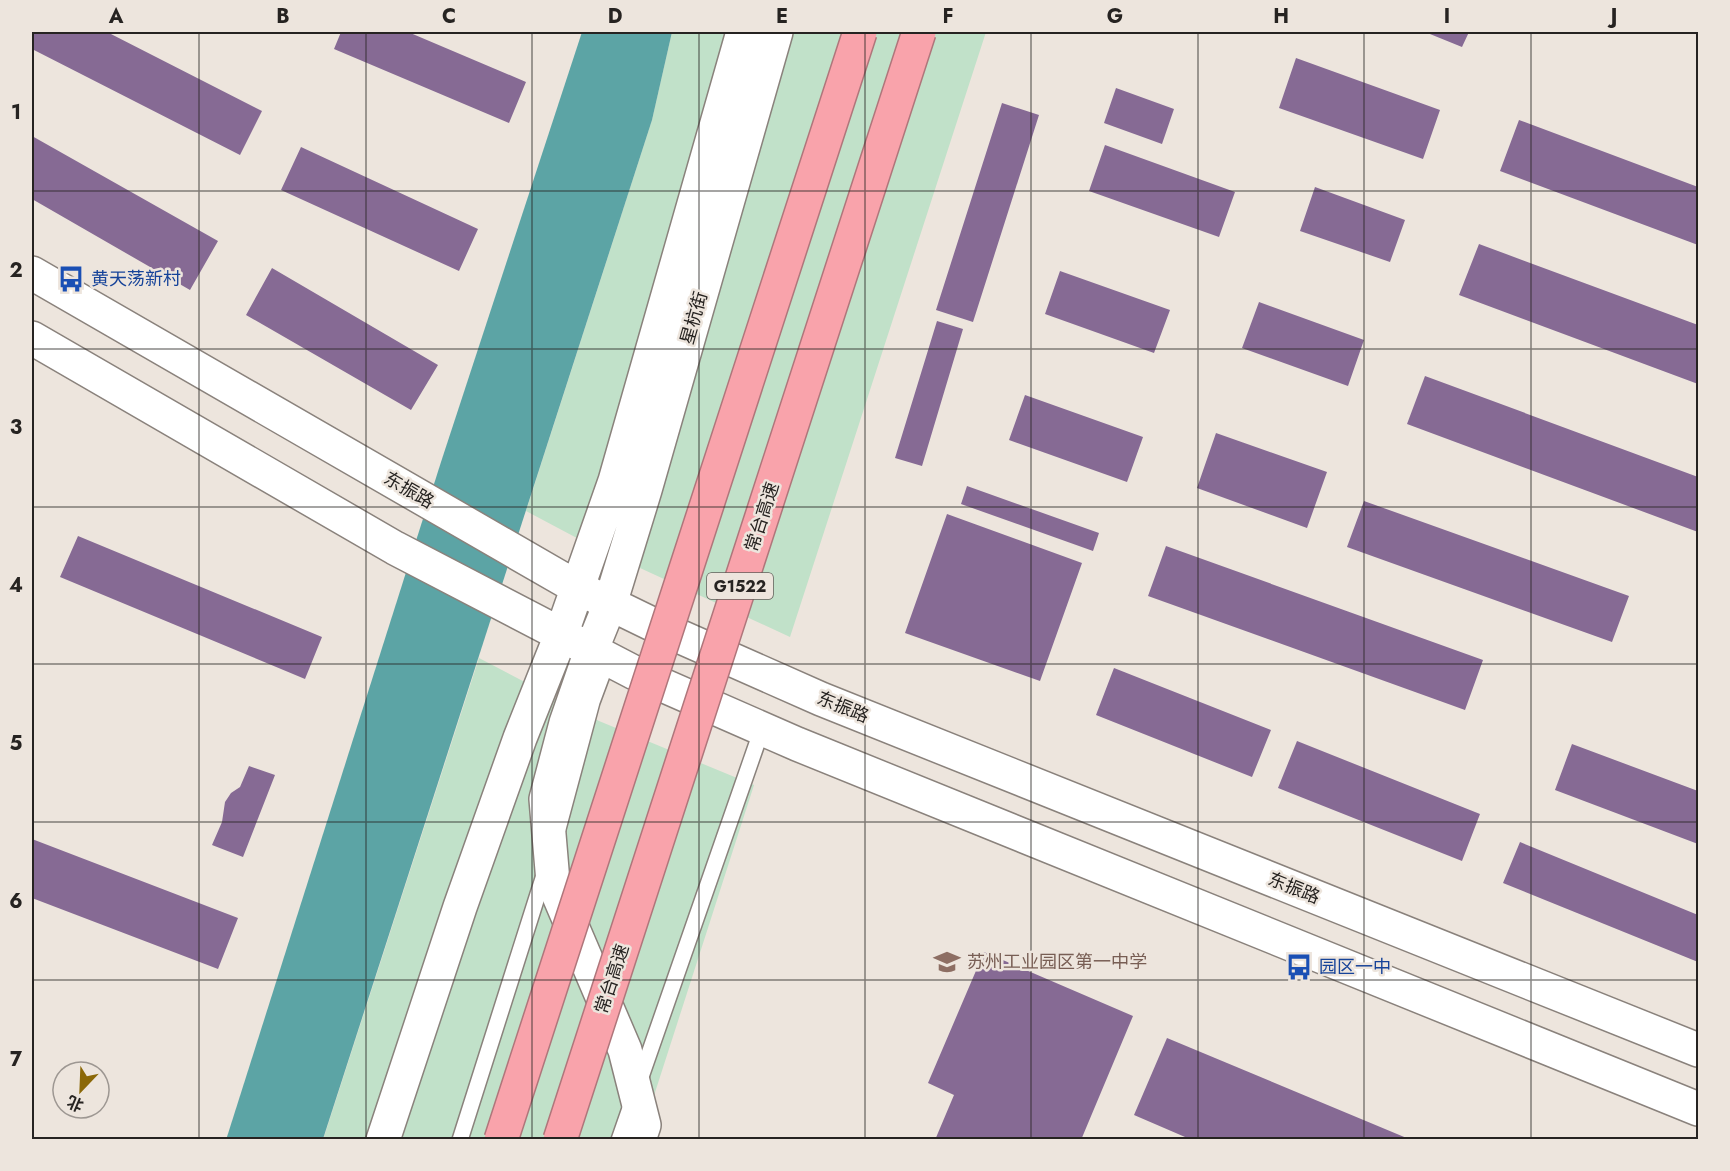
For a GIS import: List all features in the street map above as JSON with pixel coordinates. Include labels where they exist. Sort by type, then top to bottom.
[{"type":"highway","name":"G1522","points":[[501,1140],[860,32]]},
{"type":"highway","name":"常台高速","points":[[560,1140],[919,32]]},
{"type":"main road","name":"星杭街","points":[[383,1140],[519,738],[561,635],[615,481],[743,32]]},
{"type":"main road","name":"星杭街","points":[[639,1140],[644,1125],[625,1050],[554,882],[546,799],[566,723],[600,655],[610,604],[645,490],[776,32]]},
{"type":"main road","name":"东振路","points":[[32,273],[578,588],[610,604],[821,699],[1698,1050]]},
{"type":"main road","points":[[32,338],[395,548],[635,672],[797,744],[1698,1109]]},
{"type":"lane","points":[[460,1140],[551,854],[592,702],[600,655]]},
{"type":"lane","points":[[619,1140],[762,729]]},
{"type":"green space","points":[[672,32],[986,32],[790,637],[590,545],[526,511],[652,120]]},
{"type":"green space","points":[[479,658],[599,721],[754,785],[640,1139],[323,1140]]},
{"type":"water","points":[[582,32],[672,32],[652,120],[323,1139],[226,1140],[441,462]]},
{"type":"building","points":[[32,32],[107,32],[262,111],[240,155],[32,49]]},
{"type":"building","points":[[341,32],[408,32],[526,82],[509,123],[334,49]]},
{"type":"building","points":[[1425,32],[1469,32],[1462,47]]},
{"type":"building","points":[[1296,58],[1440,110],[1423,159],[1279,108]]},
{"type":"building","points":[[1116,88],[1174,109],[1162,144],[1104,123]]},
{"type":"building","points":[[1002,103],[1039,115],[973,322],[936,310]]},
{"type":"building","points":[[1519,120],[1698,187],[1698,245],[1500,171]]},
{"type":"building","points":[[32,136],[218,241],[190,290],[32,199]]},
{"type":"building","points":[[1105,145],[1235,192],[1219,237],[1089,191]]},
{"type":"building","points":[[301,147],[478,229],[459,271],[281,190]]},
{"type":"building","points":[[1315,187],[1405,220],[1390,262],[1300,231]]},
{"type":"building","points":[[1479,244],[1698,325],[1698,384],[1459,295]]},
{"type":"building","points":[[272,268],[438,365],[411,410],[246,315]]},
{"type":"building","points":[[1060,271],[1170,310],[1154,353],[1045,314]]},
{"type":"building","points":[[1259,302],[1364,340],[1348,386],[1242,348]]},
{"type":"building","points":[[937,321],[963,329],[922,466],[895,458]]},
{"type":"building","points":[[1425,376],[1698,477],[1698,532],[1407,424]]},
{"type":"building","points":[[1025,395],[1143,437],[1127,482],[1009,440]]},
{"type":"building","points":[[1216,433],[1327,472],[1307,528],[1197,488]]},
{"type":"building","points":[[967,486],[1099,533],[1093,551],[961,504]]},
{"type":"building","points":[[1364,501],[1629,596],[1612,642],[1347,547]]},
{"type":"building","points":[[947,514],[1082,563],[1040,681],[905,633]]},
{"type":"building","points":[[78,536],[322,637],[305,679],[60,577]]},
{"type":"building","points":[[1166,546],[1483,660],[1465,710],[1148,596]]},
{"type":"building","points":[[1114,668],[1271,730],[1252,777],[1096,715]]},
{"type":"building","points":[[1297,741],[1480,814],[1462,861],[1278,788]]},
{"type":"building","points":[[1572,744],[1698,791],[1698,844],[1555,790]]},
{"type":"building","points":[[249,766],[275,775],[243,857],[212,845],[222,822],[225,802],[231,793],[240,787]]},
{"type":"building","points":[[32,839],[238,918],[218,969],[32,898]]},
{"type":"building","points":[[1520,842],[1698,915],[1698,962],[1503,883]]},
{"type":"building","points":[[984,952],[1133,1016],[1081,1140],[935,1140],[954,1095],[928,1083]]},
{"type":"building","points":[[1167,1038],[1409,1140],[1192,1140],[1134,1115]]},
{"type":"place","name":"黄天荡新村","points":[[71,279]]},
{"type":"place","name":"苏州工业园区第一中学","points":[[947,962]]},
{"type":"place","name":"园区一中","points":[[1299,967]]}]
